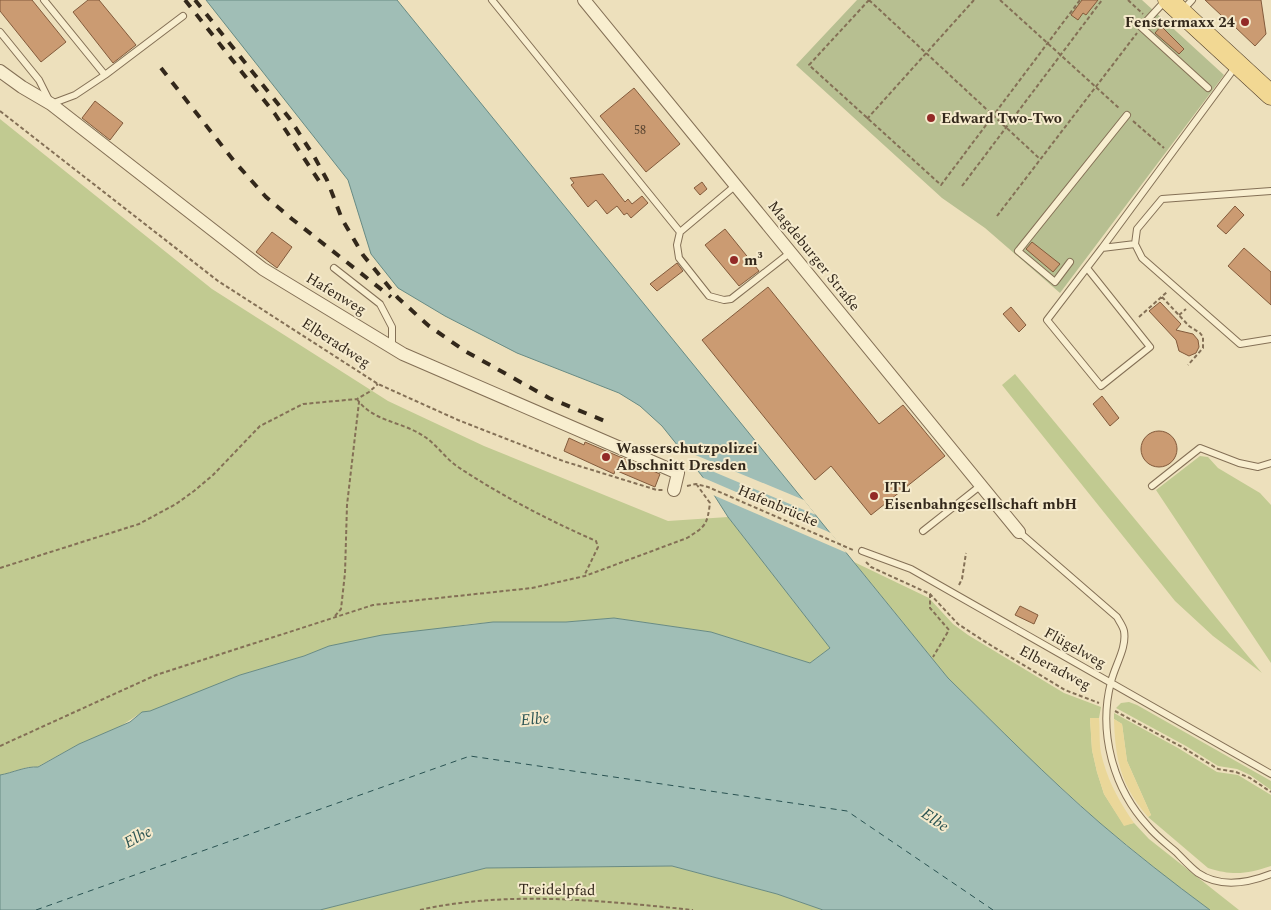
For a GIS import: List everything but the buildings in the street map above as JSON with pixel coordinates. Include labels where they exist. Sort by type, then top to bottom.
[{"type":"main road","points":[[1177,3],[1271,95]]},
{"type":"street","name":"Magdeburger Straße","points":[[584,0],[1019,532]]},
{"type":"street","name":"Hafenweg","points":[[0,70],[22,87],[51,104],[263,269],[412,358],[678,473],[674,490]]},
{"type":"lane","points":[[44,0],[104,75]]},
{"type":"lane","points":[[492,0],[680,232]]},
{"type":"lane","points":[[1177,3],[1148,19],[1141,27],[1208,88]]},
{"type":"lane","points":[[0,32],[39,80],[51,104],[75,95],[183,16]]},
{"type":"lane","points":[[1087,268],[1150,347],[1101,386],[1047,320],[1238,64]]},
{"type":"lane","points":[[1070,262],[1055,282],[1018,251],[1128,115]]},
{"type":"lane","points":[[736,185],[680,232],[676,245],[679,258],[709,296],[718,300],[724,300],[737,295],[791,252]]},
{"type":"lane","points":[[1271,191],[1162,199],[1137,229],[1135,244],[1142,258],[1240,344],[1271,339]]},
{"type":"lane","points":[[1102,248],[1135,244]]},
{"type":"lane","points":[[334,268],[380,304],[392,327],[392,347]]},
{"type":"lane","points":[[1152,486],[1200,448],[1239,463],[1258,467],[1271,463]]},
{"type":"lane","points":[[923,531],[980,486]]},
{"type":"lane","points":[[1019,532],[1118,617],[1124,630],[1124,644],[1110,682],[1106,718],[1107,736],[1114,773],[1134,810],[1148,827],[1199,873],[1219,882],[1234,883],[1271,874]]},
{"type":"lane","name":"Flügelweg","points":[[862,551],[910,569],[1271,774]]},
{"type":"path","points":[[1040,159],[993,116],[869,0],[809,65],[941,185],[993,116],[1047,43],[1080,0]]},
{"type":"path","points":[[867,119],[974,0]]},
{"type":"path","points":[[1000,0],[1164,148]]},
{"type":"path","points":[[962,186],[1102,0]]},
{"type":"path","points":[[1128,0],[1148,19]]},
{"type":"path","points":[[997,216],[1141,27]]},
{"type":"path","name":"Elberadweg","points":[[0,111],[218,281],[378,384],[458,420],[562,461],[656,490],[674,490],[696,484],[708,487]]},
{"type":"path","points":[[1132,324],[1174,285]]},
{"type":"path","points":[[1162,297],[1189,326],[1203,337],[1203,348],[1188,365]]},
{"type":"path","points":[[0,568],[139,524],[176,504],[194,491],[213,475],[260,426],[303,404],[357,399],[378,384]]},
{"type":"path","points":[[357,399],[363,408],[375,416],[401,425],[425,437],[456,466],[502,495],[596,541],[598,547],[585,576]]},
{"type":"path","points":[[333,618],[341,609],[345,573],[347,505],[359,402]]},
{"type":"path","points":[[0,746],[156,675],[373,605],[532,588],[585,576],[687,538],[700,530],[708,521],[710,503],[696,484]]},
{"type":"path","name":"Hafenbrücke","points":[[708,487],[854,550]]},
{"type":"path","points":[[955,594],[962,580],[966,553]]},
{"type":"path","name":"Elberadweg","points":[[865,562],[871,567],[930,594],[958,624],[1065,690],[1107,706],[1218,769],[1236,772],[1250,778],[1271,792]]},
{"type":"path","points":[[930,594],[930,608],[949,630],[933,657]]},
{"type":"path","name":"Treidelpfad","points":[[420,910],[445,904],[490,900],[570,899],[693,910]]},
{"type":"green space","points":[[857,0],[1142,0],[1224,75],[1060,293],[985,228],[942,198],[796,65]]},
{"type":"green space","points":[[0,119],[212,289],[388,401],[484,446],[668,521],[728,517],[830,648],[810,663],[711,632],[614,618],[566,622],[493,622],[470,624],[329,646],[304,656],[240,675],[169,705],[139,714],[121,726],[79,744],[37,767],[24,768],[0,775]]},
{"type":"green space","points":[[1015,374],[1262,673],[1213,636],[1175,601],[1002,385]]},
{"type":"green space","points":[[1200,456],[1208,457],[1218,468],[1260,493],[1271,505],[1271,663],[1156,490]]},
{"type":"green space","points":[[854,562],[929,598],[953,624],[968,635],[1064,693],[1101,707],[1099,718],[1090,718],[1092,750],[1104,794],[1124,825],[1134,823],[1149,839],[1239,910],[1210,910],[1167,878],[1100,823],[1036,765],[948,678]]},
{"type":"green space","points":[[1129,702],[1271,781],[1271,790],[1250,775],[1237,769],[1218,766],[1186,746],[1116,708],[1121,703]]},
{"type":"green space","points":[[1114,713],[1217,772],[1238,775],[1271,795],[1271,866],[1240,873],[1208,868],[1148,817],[1151,815],[1127,761],[1122,724],[1114,719]]},
{"type":"green space","points":[[672,866],[777,894],[823,910],[320,910],[486,868]]},
{"type":"sand","points":[[1090,718],[1099,718],[1100,749],[1110,781],[1134,823],[1124,826],[1104,794],[1092,750]]},
{"type":"sand","points":[[1114,719],[1122,724],[1127,761],[1151,815],[1148,817],[1131,794],[1121,771],[1116,747]]},
{"type":"water","name":"Elbe","points":[[206,0],[397,0],[948,678],[1080,806],[1140,856],[1210,910],[823,910],[777,894],[672,866],[486,868],[320,910],[0,910],[0,775],[38,767],[79,744],[130,722],[142,712],[150,711],[240,675],[304,656],[329,646],[382,635],[493,622],[566,622],[614,618],[711,632],[810,663],[830,648],[728,517],[702,476],[662,426],[640,406],[619,393],[517,353],[445,316],[398,288],[371,254],[348,180]]},
{"type":"pier","points":[[676,447],[804,500],[816,515],[688,461]]},
{"type":"pier","points":[[699,476],[831,533],[847,553],[713,495]]},
{"type":"ferry route","points":[[36,910],[470,756],[847,811],[993,910]]},
{"type":"railway","points":[[185,0],[275,114],[321,184]]},
{"type":"railway","points":[[195,0],[290,119],[327,180],[342,219],[363,255],[398,298],[429,326],[465,351],[549,398],[607,422]]},
{"type":"railway","points":[[161,68],[234,161],[266,197],[391,297]]},
{"type":"place","name":"Fenstermaxx 24","points":[[1245,22]]},
{"type":"place","name":"Edward Two-Two","points":[[931,118]]},
{"type":"place","name":"m³","points":[[734,260]]},
{"type":"place","name":"Wasserschutzpolizei Abschnitt Dresden","points":[[606,457]]},
{"type":"place","name":"ITL Eisenbahngesellschaft mbH","points":[[874,496]]}]
